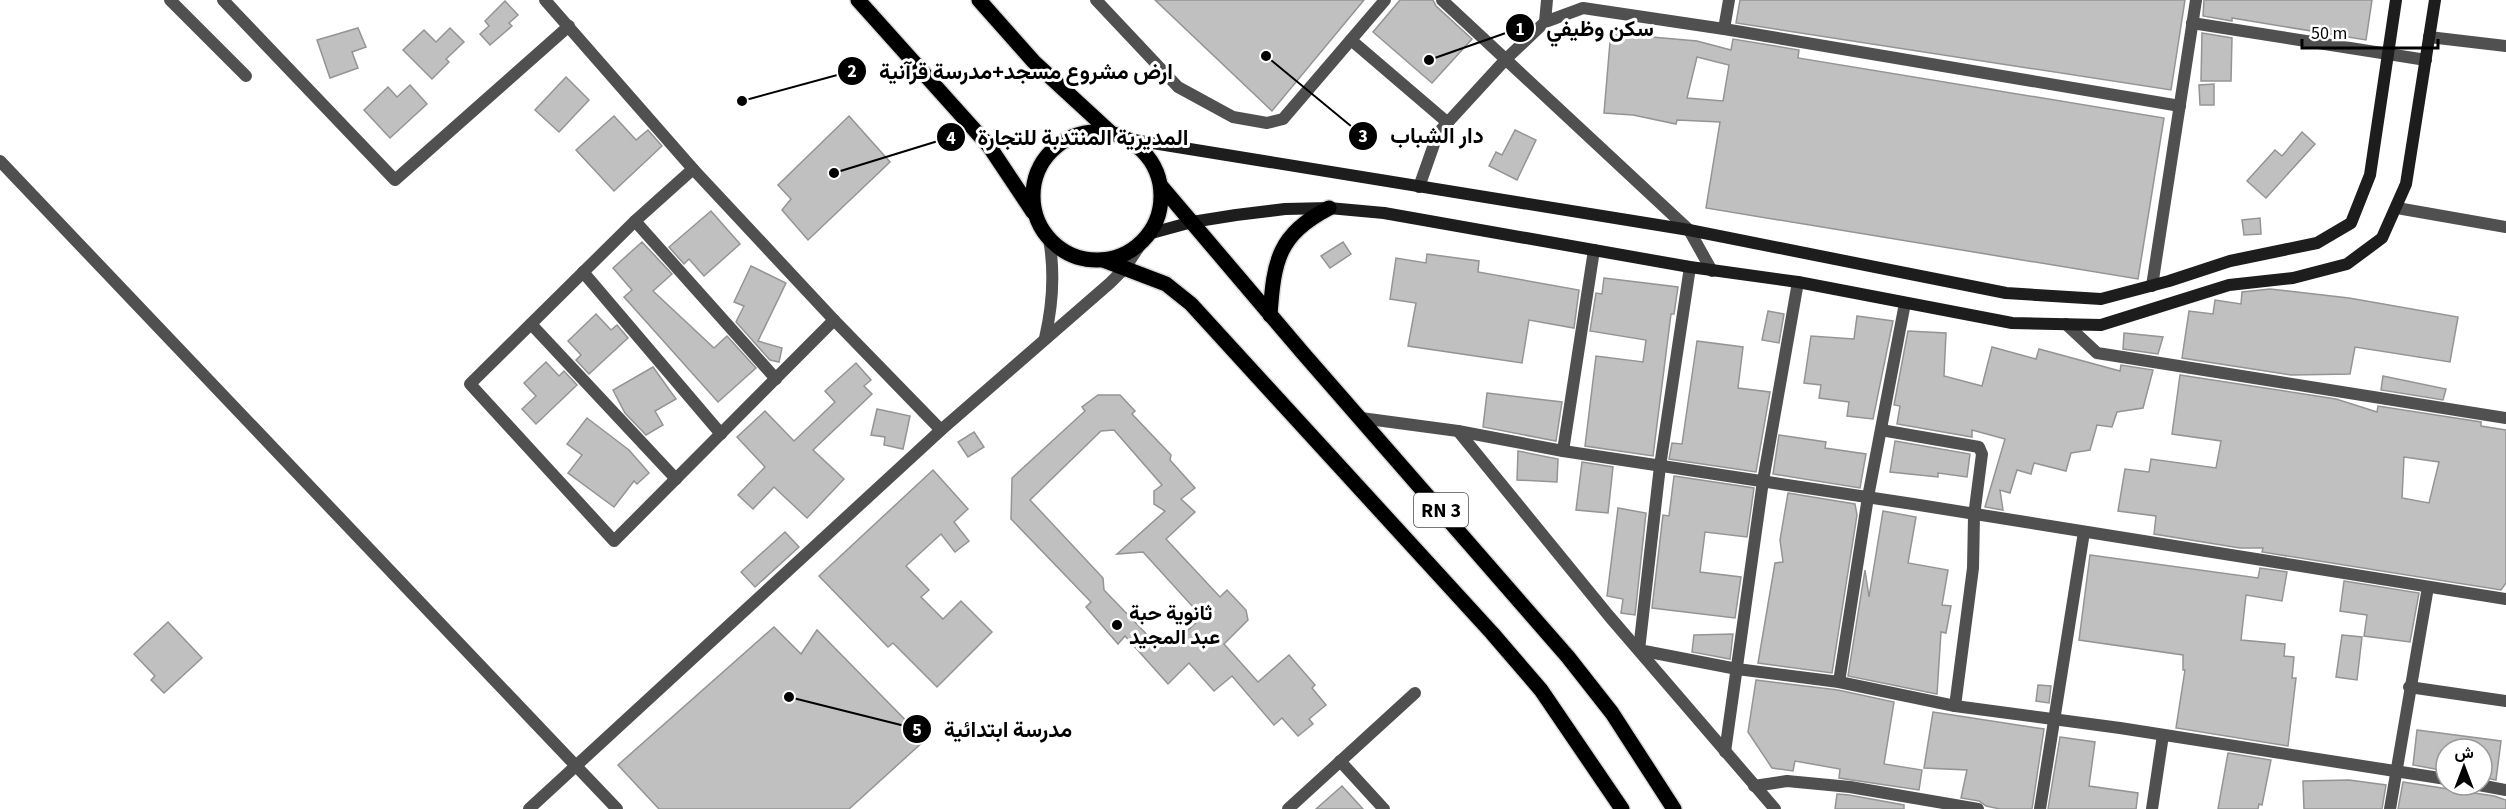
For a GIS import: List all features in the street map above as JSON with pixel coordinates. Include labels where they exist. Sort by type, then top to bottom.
[{"type":"main road","points":[[858,0],[989,146],[1049,239],[1065,251],[1083,258],[1103,260],[1118,256],[1132,249],[1146,237],[1157,220],[1161,203],[1161,186],[1155,167],[1144,151],[1128,139]]},
{"type":"main road","points":[[979,0],[1034,62],[1110,132]]},
{"type":"main road","points":[[1036,218],[1032,199],[1034,179],[1041,162],[1054,147],[1071,136],[1090,131],[1110,132],[1128,139],[1689,230],[2006,293],[2101,299],[2152,286],[2230,261],[2317,243],[2351,223],[2370,175],[2397,0]]},
{"type":"main road","points":[[1146,237],[1192,222],[1285,209],[1329,208],[1384,213],[1712,271],[1798,282],[2012,323],[2101,325],[2229,285],[2293,278],[2347,264],[2382,238],[2406,184],[2435,0]]},
{"type":"main road","name":"RN 3","points":[[1161,186],[1270,315],[1568,657],[1612,713],[1674,809]]},
{"type":"main road","points":[[1270,315],[1273,276],[1280,254],[1292,234],[1309,219],[1329,208]]},
{"type":"main road","name":"RN 3","points":[[1103,260],[1155,279],[1176,291],[1231,347],[1492,633],[1540,690],[1622,809]]},
{"type":"street","points":[[170,0],[246,76]]},
{"type":"street","points":[[223,0],[395,180],[570,26]]},
{"type":"street","points":[[545,0],[693,169],[941,430]]},
{"type":"street","points":[[1095,0],[1178,87],[1233,117],[1267,123],[1283,119],[1385,0]]},
{"type":"street","points":[[1442,0],[1689,230],[1712,271]]},
{"type":"street","points":[[1545,22],[1547,0]]},
{"type":"street","points":[[1724,29],[1729,0]]},
{"type":"street","points":[[2152,286],[2196,0]]},
{"type":"street","points":[[1419,187],[1438,134],[1506,59],[1545,22],[1583,8],[1724,29],[2180,106]]},
{"type":"street","points":[[2192,23],[2426,60]]},
{"type":"street","points":[[2429,37],[2506,46]]},
{"type":"street","points":[[1351,40],[1448,123]]},
{"type":"street","points":[[0,161],[617,809]]},
{"type":"street","points":[[693,169],[634,220],[470,384],[614,541],[834,320]]},
{"type":"street","points":[[2397,208],[2506,227]]},
{"type":"street","points":[[634,220],[776,379]]},
{"type":"street","points":[[529,809],[941,430],[1125,268],[1146,237]]},
{"type":"street","points":[[1045,338],[1053,291],[1049,239]]},
{"type":"street","points":[[1563,451],[1594,250]]},
{"type":"street","points":[[1639,650],[1660,466],[1690,267]]},
{"type":"street","points":[[583,272],[721,434]]},
{"type":"street","points":[[1725,752],[1763,481],[1798,282]]},
{"type":"street","points":[[1839,682],[1868,497],[1905,303]]},
{"type":"street","points":[[531,324],[676,479]]},
{"type":"street","points":[[2066,324],[2097,353],[2506,418]]},
{"type":"street","points":[[1361,418],[1458,431],[1563,451],[1868,497],[1974,516],[2506,599]]},
{"type":"street","points":[[1881,430],[1979,447],[1982,454],[1974,516],[1973,568],[1955,706]]},
{"type":"street","points":[[1458,431],[1523,513],[1775,809]]},
{"type":"street","points":[[2040,809],[2084,532]]},
{"type":"street","points":[[2390,809],[2409,687],[2428,587]]},
{"type":"street","points":[[1639,650],[1737,669],[1839,682],[1955,706],[2163,735],[2434,777]]},
{"type":"street","points":[[2409,687],[2506,701]]},
{"type":"street","points":[[1288,809],[1415,693]]},
{"type":"street","points":[[2152,809],[2163,735]]},
{"type":"street","points":[[1340,762],[1384,809]]},
{"type":"street","points":[[1754,786],[1787,781],[1850,787],[1978,809]]},
{"type":"building","points":[[1155,0],[1364,0],[1272,111]]},
{"type":"building","points":[[1400,0],[1433,0],[1436,6],[1472,39],[1432,83],[1373,32]]},
{"type":"building","points":[[1740,0],[2185,0],[2171,90],[1736,23]]},
{"type":"building","points":[[2204,0],[2372,0],[2366,40],[2232,18],[2232,21],[2203,16]]},
{"type":"building","points":[[505,1],[518,15],[509,23],[512,26],[490,45],[480,34],[489,26],[485,21]]},
{"type":"building","points":[[358,28],[366,47],[352,52],[358,68],[330,78],[317,40]]},
{"type":"building","points":[[450,28],[464,42],[446,59],[449,62],[432,79],[403,50],[424,30],[436,42]]},
{"type":"building","points":[[1611,30],[1697,41],[1731,50],[1733,39],[1799,50],[1798,58],[2164,118],[2138,279],[1706,208],[1720,122],[1677,120],[1676,124],[1633,115],[1604,113]],"holes":[[[1697,57],[1729,65],[1723,101],[1687,98]]]},
{"type":"building","points":[[2202,33],[2232,38],[2231,81],[2201,81]]},
{"type":"building","points":[[566,77],[589,100],[559,132],[535,110]]},
{"type":"building","points":[[2214,84],[2214,105],[2200,105],[2199,85]]},
{"type":"building","points":[[410,85],[427,104],[390,138],[364,110],[388,87],[397,97]]},
{"type":"building","points":[[614,116],[636,140],[648,130],[662,146],[614,191],[576,150]]},
{"type":"building","points":[[849,116],[890,162],[808,240],[782,210],[791,199],[778,185]]},
{"type":"building","points":[[1515,130],[1536,140],[1517,180],[1489,166],[1496,152],[1502,155]]},
{"type":"building","points":[[2302,132],[2315,144],[2266,198],[2247,181],[2275,150],[2282,156]]},
{"type":"building","points":[[711,211],[740,244],[704,276],[689,259],[684,264],[669,247]]},
{"type":"building","points":[[2260,218],[2261,234],[2244,235],[2242,220]]},
{"type":"building","points":[[642,242],[672,274],[653,291],[714,348],[727,336],[756,368],[718,402],[624,297],[632,290],[613,268]]},
{"type":"building","points":[[1343,242],[1351,254],[1330,268],[1321,256]]},
{"type":"building","points":[[1427,254],[1479,261],[1478,272],[1579,290],[1574,328],[1529,320],[1522,363],[1408,346],[1416,303],[1390,299],[1396,258],[1426,263]]},
{"type":"building","points":[[751,266],[786,283],[758,341],[782,348],[779,362],[770,360],[736,322],[744,306],[734,302]]},
{"type":"building","points":[[1604,278],[1678,287],[1674,314],[1671,314],[1653,456],[1585,446],[1596,356],[1643,362],[1646,340],[1590,331],[1596,293],[1602,294]]},
{"type":"building","points":[[2270,289],[2349,298],[2458,317],[2450,362],[2355,347],[2350,374],[2291,375],[2182,358],[2189,311],[2213,314],[2215,300],[2241,304],[2242,292]]},
{"type":"building","points":[[1768,311],[1784,314],[1779,343],[1762,340]]},
{"type":"building","points":[[596,314],[611,330],[617,325],[628,338],[589,374],[576,360],[581,355],[568,341]]},
{"type":"building","points":[[1857,316],[1893,321],[1873,419],[1847,416],[1849,402],[1819,398],[1821,385],[1804,383],[1811,336],[1854,339]]},
{"type":"building","points":[[1908,331],[1946,333],[1944,376],[1982,386],[1992,347],[2036,359],[2039,349],[2120,371],[2121,365],[2153,370],[2143,408],[2117,412],[2112,427],[2097,425],[2090,450],[2071,453],[2066,471],[2034,463],[2031,474],[2017,470],[2010,493],[2000,490],[2003,510],[1985,507],[2005,439],[1972,430],[1972,437],[1897,424],[1900,406],[1894,405]]},
{"type":"building","points":[[2124,333],[2163,337],[2158,354],[2123,349]]},
{"type":"building","points":[[1697,341],[1743,347],[1738,388],[1770,392],[1756,472],[1669,459],[1672,443],[1682,444]]},
{"type":"building","points":[[546,362],[559,376],[564,371],[577,385],[536,424],[522,409],[536,396],[524,383]]},
{"type":"building","points":[[856,363],[871,380],[864,386],[872,394],[813,450],[844,479],[807,518],[774,487],[753,509],[738,495],[765,467],[737,437],[765,411],[794,441],[835,402],[825,391]]},
{"type":"building","points":[[653,367],[676,399],[655,411],[663,425],[646,435],[625,413],[613,390]]},
{"type":"building","points":[[2180,375],[2336,399],[2377,412],[2378,406],[2481,422],[2481,426],[2506,430],[2506,583],[2501,590],[2262,552],[2263,548],[2240,548],[2154,534],[2156,516],[2118,511],[2125,469],[2149,472],[2151,459],[2216,468],[2221,441],[2172,434]],"holes":[[[2404,457],[2439,462],[2429,503],[2402,498]]]},
{"type":"building","points":[[2383,376],[2446,389],[2443,400],[2381,390]]},
{"type":"building","points":[[1487,393],[1562,402],[1556,441],[1483,427]]},
{"type":"building","points":[[1098,395],[1120,395],[1135,411],[1132,414],[1171,455],[1170,460],[1195,488],[1181,499],[1195,512],[1166,539],[1220,597],[1227,590],[1246,610],[1248,620],[1224,644],[1258,682],[1289,655],[1315,685],[1312,688],[1326,705],[1309,719],[1313,724],[1298,736],[1282,718],[1274,725],[1232,676],[1214,691],[1189,663],[1168,684],[1125,636],[1118,644],[1086,607],[1091,602],[1011,519],[1012,478],[1085,411],[1082,407]],"holes":[[[1114,430],[1162,485],[1154,491],[1154,504],[1165,511],[1117,554],[1143,552],[1194,608],[1197,622],[1172,644],[1156,644],[1104,590],[1103,578],[1030,500],[1101,431]]]},
{"type":"building","points":[[877,409],[910,416],[903,449],[884,445],[885,437],[871,435]]},
{"type":"building","points":[[587,418],[629,450],[649,473],[637,484],[634,481],[614,507],[568,473],[582,455],[567,444]]},
{"type":"building","points":[[974,432],[984,447],[968,457],[958,442]]},
{"type":"building","points":[[1779,435],[1826,442],[1825,448],[1866,454],[1860,488],[1773,474]]},
{"type":"building","points":[[1895,441],[1970,454],[1967,477],[1938,473],[1938,477],[1890,472]]},
{"type":"building","points":[[1518,451],[1558,459],[1557,482],[1517,480]]},
{"type":"building","points":[[1582,462],[1613,467],[1608,513],[1576,510]]},
{"type":"building","points":[[933,470],[968,509],[954,522],[969,541],[955,552],[941,534],[906,566],[929,590],[921,597],[943,619],[961,601],[992,632],[937,687],[893,643],[888,647],[819,576]]},
{"type":"building","points":[[1674,476],[1754,488],[1747,537],[1705,532],[1700,572],[1741,577],[1735,618],[1652,608],[1663,515],[1669,516]]},
{"type":"building","points":[[1788,493],[1855,504],[1857,515],[1832,673],[1758,663],[1775,563],[1783,562],[1780,540]]},
{"type":"building","points":[[1618,508],[1646,513],[1635,615],[1621,613],[1623,599],[1607,596]]},
{"type":"building","points":[[1883,511],[1916,517],[1908,563],[1948,570],[1942,605],[1951,606],[1946,633],[1941,632],[1937,694],[1848,676],[1865,570],[1869,597]]},
{"type":"building","points":[[785,532],[799,547],[755,587],[741,572]]},
{"type":"building","points":[[2090,555],[2258,578],[2260,568],[2287,572],[2282,601],[2246,595],[2241,640],[2285,644],[2284,656],[2294,657],[2292,678],[2296,678],[2288,746],[2176,728],[2185,670],[2183,670],[2183,655],[2079,640]]},
{"type":"building","points":[[2344,581],[2419,593],[2410,642],[2364,636],[2367,615],[2340,611]]},
{"type":"building","points":[[168,622],[202,658],[164,693],[151,680],[155,676],[134,654]]},
{"type":"building","points":[[774,627],[801,654],[817,630],[925,740],[849,809],[659,809],[618,765]]},
{"type":"building","points":[[1733,634],[1730,659],[1692,652],[1694,635]]},
{"type":"building","points":[[2342,635],[2362,637],[2357,680],[2336,677]]},
{"type":"building","points":[[1756,680],[1838,690],[1894,702],[1884,764],[1922,770],[1919,790],[1839,778],[1840,769],[1795,761],[1793,771],[1772,768],[1748,732]]},
{"type":"building","points":[[2038,685],[2051,686],[2049,703],[2036,701]]},
{"type":"building","points":[[1933,712],[2044,729],[2032,809],[2000,809],[1986,806],[1979,801],[1961,798],[1967,770],[1924,768]]},
{"type":"building","points":[[2417,730],[2470,737],[2434,737],[2434,769],[2413,765]]},
{"type":"building","points":[[2060,737],[2095,742],[2089,786],[2138,793],[2136,809],[2048,809]]},
{"type":"building","points":[[2494,740],[2501,741],[2496,780],[2494,780]]},
{"type":"building","points":[[2228,753],[2271,760],[2262,805],[2259,804],[2258,809],[2218,809]]},
{"type":"building","points":[[2349,780],[2386,785],[2382,809],[2304,809],[2303,781]]},
{"type":"building","points":[[2403,782],[2434,787],[2434,797],[2494,796],[2506,800],[2506,809],[2398,809]]},
{"type":"building","points":[[1342,786],[1363,809],[1316,809]]},
{"type":"building","points":[[1837,794],[1904,805],[1904,809],[1835,809]]},
{"type":"place","name":"دار الشباب","points":[[1266,56]]},
{"type":"place","name":"سكن وظيفي","points":[[1429,60]]},
{"type":"place","name":"ارض مشروع مسجد+مدرسة قرآنية","points":[[742,101]]},
{"type":"place","name":"المديرية المنتدبة للتجارة","points":[[834,173]]},
{"type":"place","name":"ثانوية حبة عبد المجيد","points":[[1117,625]]},
{"type":"place","name":"مدرسة ابتدائية","points":[[789,697]]}]
